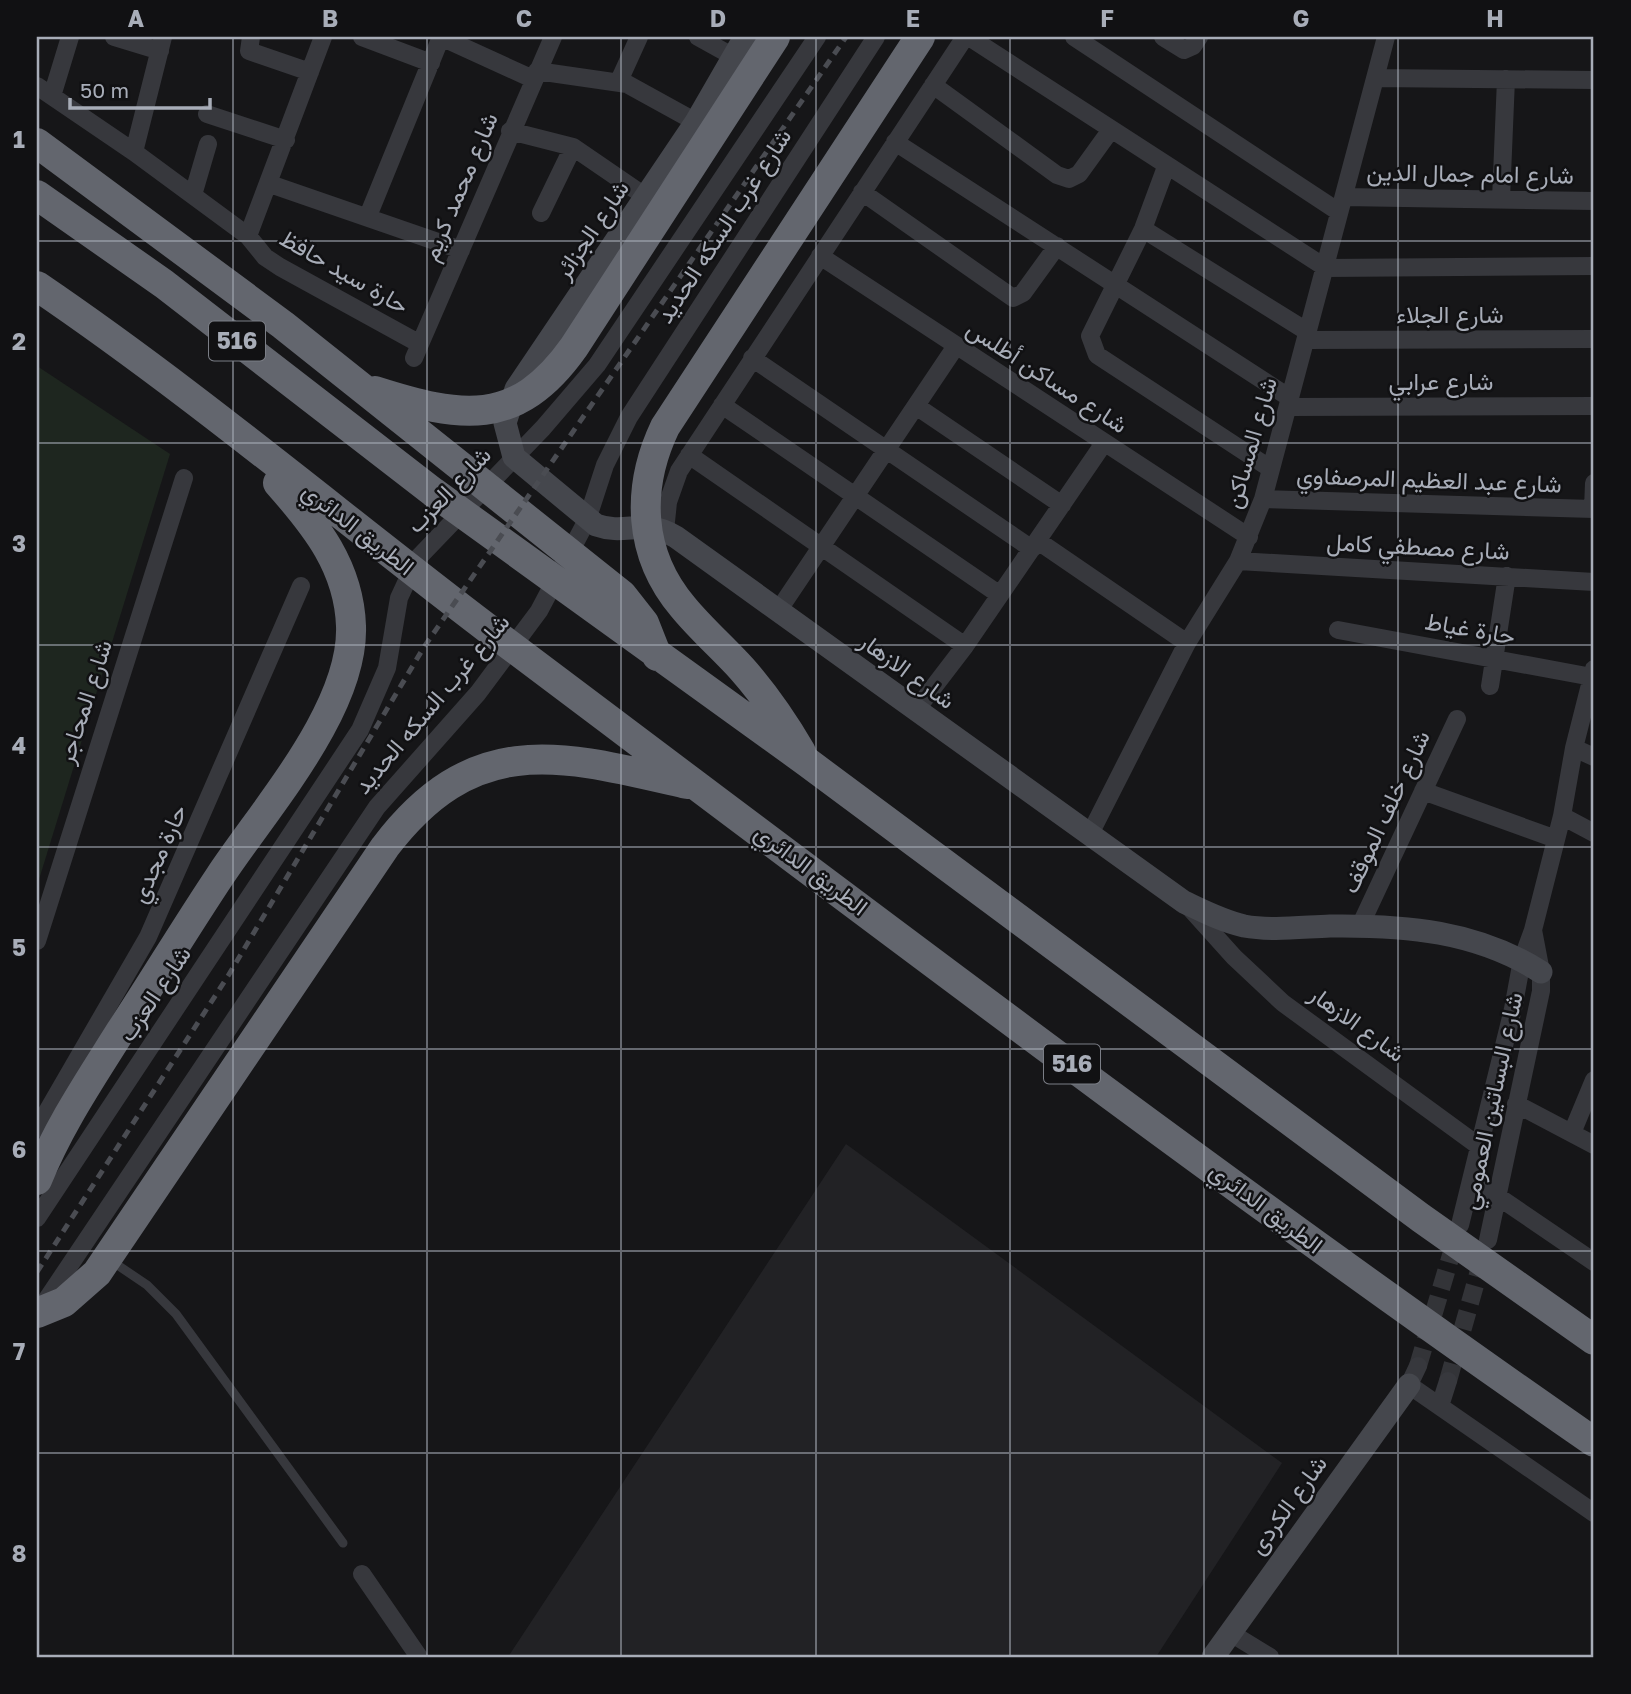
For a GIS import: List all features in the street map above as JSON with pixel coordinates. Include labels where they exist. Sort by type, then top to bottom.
[{"type":"highway","points":[[356,385],[422,407],[466,412],[509,403],[537,387],[561,365],[775,37]]},
{"type":"highway","points":[[807,762],[766,697],[667,586],[649,542],[645,495],[655,448],[665,427],[920,37]]},
{"type":"highway","points":[[37,142],[200,262],[453,462],[613,606]]},
{"type":"highway","name":"516","points":[[37,195],[164,284],[433,492],[613,606],[657,656],[807,762],[1421,1218],[1594,1340]]},
{"type":"highway","name":"الطريق الدائري","points":[[37,286],[225,423],[386,551],[554,678],[1375,1289],[1594,1443]]},
{"type":"highway","points":[[44,1173],[65,1121],[220,876],[319,731],[343,681],[351,627],[341,572],[330,547],[314,524],[225,423]]},
{"type":"highway","points":[[37,1313],[76,1294],[107,1259],[385,847],[406,820],[430,797],[458,779],[489,766],[522,759],[556,758],[589,762],[699,786]]},
{"type":"street","points":[[70,37],[44,91],[134,152],[248,236],[270,184],[323,37]]},
{"type":"street","points":[[114,37],[162,44],[134,152]]},
{"type":"street","points":[[251,37],[248,48],[251,52],[310,72]]},
{"type":"street","points":[[362,37],[431,64]]},
{"type":"street","points":[[368,216],[441,37],[464,41],[535,75],[619,81],[696,122]]},
{"type":"street","name":"شارع محمد كريم","points":[[417,351],[551,37]]},
{"type":"street","points":[[619,81],[639,37]]},
{"type":"street","points":[[698,37],[739,47]]},
{"type":"street","name":"شارع العزب","points":[[37,1218],[44,1173],[360,730],[387,668],[399,598],[410,571],[427,548],[571,397],[622,332],[817,37]]},
{"type":"street","name":"شارع غرب السكه الحديد","points":[[37,1313],[377,807],[510,653],[552,589],[587,520],[605,466],[629,416],[876,37]]},
{"type":"street","points":[[665,531],[672,488],[688,455],[967,37],[1326,268],[1594,266]]},
{"type":"street","points":[[1074,37],[1342,204]]},
{"type":"street","points":[[1163,37],[1184,50],[1193,46],[1199,37]]},
{"type":"street","name":"شارع المساكن","points":[[1090,834],[1187,643],[1238,561],[1249,537],[1263,499],[1386,37]]},
{"type":"street","name":"شارع الجزائر","points":[[514,457],[505,423],[510,400],[696,122],[739,47]]},
{"type":"street","points":[[1376,78],[1594,80]]},
{"type":"street","points":[[1501,200],[1506,79]]},
{"type":"street","points":[[933,85],[1057,175],[1069,179],[1079,174],[1110,131]]},
{"type":"street","points":[[206,114],[286,140]]},
{"type":"street","points":[[510,131],[573,147],[646,197]]},
{"type":"street","points":[[895,142],[1057,246],[1289,403]]},
{"type":"street","points":[[193,195],[208,144]]},
{"type":"street","points":[[541,213],[573,147]]},
{"type":"street","points":[[1166,167],[1143,229],[1090,336],[1097,355],[1270,469]]},
{"type":"street","points":[[270,184],[461,250]]},
{"type":"street","points":[[862,192],[1013,298],[1023,293],[1057,246]]},
{"type":"street","name":"شارع امام جمال الدين","points":[[1342,204],[1501,200],[1594,201]]},
{"type":"street","points":[[1143,229],[1307,336]]},
{"type":"street","name":"حارة سيد حافظ","points":[[248,236],[259,250],[280,267],[417,351]]},
{"type":"street","name":"شارع مساكن أطلس","points":[[820,256],[1249,537]]},
{"type":"street","name":"شارع الجلاء","points":[[1307,336],[1594,340]]},
{"type":"street","points":[[778,611],[956,345]]},
{"type":"street","points":[[752,358],[887,450],[1187,643]]},
{"type":"street","name":"شارع عرابي","points":[[1289,403],[1594,406]]},
{"type":"street","points":[[722,405],[1000,595]]},
{"type":"street","points":[[916,406],[1062,505]]},
{"type":"street","points":[[916,710],[965,646],[1104,443]]},
{"type":"street","points":[[688,455],[965,646]]},
{"type":"street","points":[[514,457],[587,520]]},
{"type":"street","name":"شارع المحاجر","points":[[37,941],[184,478]]},
{"type":"street","points":[[1594,483],[1594,509]]},
{"type":"street","name":"شارع عبد العظيم المرصفاوي","points":[[1263,499],[1594,509]]},
{"type":"street","name":"شارع الازهار","points":[[587,520],[613,530],[642,526],[665,531],[1184,902],[1224,920],[1246,926],[1360,926],[1453,934],[1489,944],[1532,966]]},
{"type":"street","name":"شارع مصطفي كامل","points":[[1238,561],[1594,582]]},
{"type":"street","points":[[1490,686],[1507,576]]},
{"type":"street","name":"حارة مجدي","points":[[37,1129],[128,977],[148,937],[301,586]]},
{"type":"street","name":"حارة غياط","points":[[1338,630],[1494,658],[1592,683]]},
{"type":"street","name":"شارع البساتين العمومي","points":[[1460,1225],[1532,966],[1533,930],[1562,816],[1574,748],[1592,683]]},
{"type":"street","name":"شارع خلف الموقف","points":[[1360,926],[1457,719]]},
{"type":"street","points":[[1574,748],[1594,757]]},
{"type":"street","points":[[1423,791],[1556,839]]},
{"type":"street","points":[[1562,816],[1594,833]]},
{"type":"street","name":"شارع الازهار","points":[[1184,902],[1234,957],[1283,1003],[1480,1147]]},
{"type":"street","name":"شارع البساتين العمومي","points":[[1488,1240],[1541,991],[1532,966]]},
{"type":"street","points":[[1572,1133],[1594,1080]]},
{"type":"street","points":[[1516,1104],[1594,1145]]},
{"type":"street","points":[[1472,1179],[1498,1194],[1594,1262]]},
{"type":"street","points":[[1413,1375],[1440,1406],[1594,1513]]},
{"type":"street","name":"شارع الكردى","points":[[1213,1657],[1413,1375]]},
{"type":"street","points":[[1440,1406],[1448,1381]]},
{"type":"street","points":[[362,1574],[419,1657]]},
{"type":"street","points":[[1229,1632],[1270,1657]]},
{"type":"lane","points":[[107,1259],[147,1285],[176,1314],[343,1543]]},
{"type":"shaded area","points":[[37,366],[170,454],[37,886]]},
{"type":"shaded area","points":[[846,1144],[1282,1463],[1156,1657],[508,1657]]},
{"type":"tunnel","points":[[1418,1366],[1457,1235]]},
{"type":"tunnel","points":[[1448,1381],[1484,1253]]},
{"type":"railway","points":[[37,1272],[228,976],[424,647],[846,37]]}]
